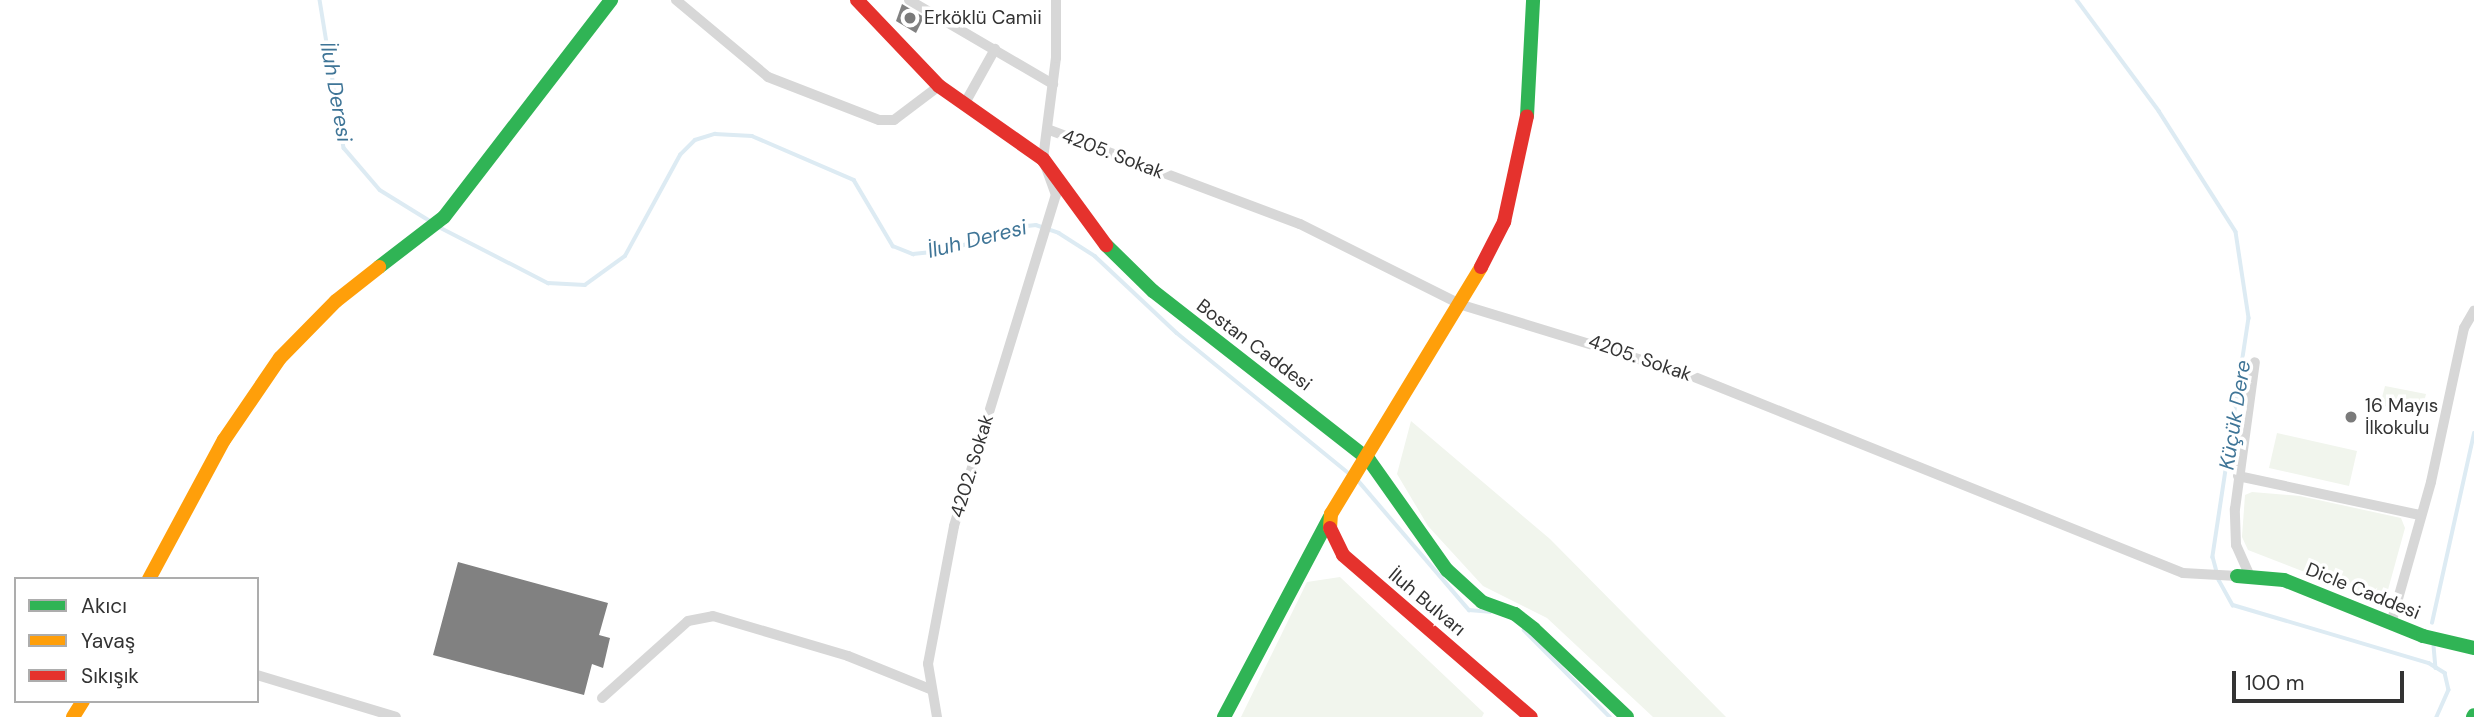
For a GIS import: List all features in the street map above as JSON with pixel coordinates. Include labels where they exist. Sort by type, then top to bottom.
[{"type":"street","points":[[150,577],[224,440],[280,358],[336,301],[425,236],[444,218],[611,0]]},
{"type":"street","points":[[676,0],[768,77],[879,120],[894,120],[939,86]]},
{"type":"street","name":"Bostan Caddesi","points":[[858,0],[939,86],[1043,159],[1101,240],[1153,291],[1367,463],[1447,569],[1482,602],[1515,614],[1534,629],[1627,717]]},
{"type":"street","points":[[909,0],[1053,84]]},
{"type":"street","points":[[1043,159],[1053,84],[1056,0]]},
{"type":"street","points":[[1224,717],[1331,514],[1367,463],[1461,305],[1504,222],[1521,166],[1533,0]]},
{"type":"street","points":[[965,103],[995,48]]},
{"type":"street","name":"4205. Sokak","points":[[1047,130],[1300,224],[1461,305],[1687,374],[2183,573],[2243,575]]},
{"type":"street","name":"4202. Sokak","points":[[937,717],[930,689],[933,623],[954,526],[1056,195],[1043,159]]},
{"type":"street","points":[[2392,620],[2464,328],[2474,312]]},
{"type":"street","points":[[2243,575],[2236,545],[2238,476],[2255,362]]},
{"type":"street","points":[[2238,476],[2420,515]]},
{"type":"street","name":"İluh Bulvarı","points":[[1331,514],[1330,529],[1343,555],[1531,717]]},
{"type":"street","name":"Dicle Caddesi","points":[[2243,575],[2284,580],[2392,620],[2423,636],[2474,648]]},
{"type":"street","points":[[602,698],[688,621],[713,616],[848,656],[930,689]]},
{"type":"street","points":[[259,676],[396,717]]},
{"type":"shaded area","points":[[2385,386],[2426,394],[2421,414],[2380,405]]},
{"type":"shaded area","points":[[1411,421],[1550,539],[1726,717],[1653,717],[1547,618],[1483,586],[1428,526],[1397,474]]},
{"type":"shaded area","points":[[2277,433],[2357,451],[2349,486],[2269,468]]},
{"type":"shaded area","points":[[2252,492],[2300,496],[2401,518],[2405,528],[2386,597],[2369,597],[2248,550],[2242,537],[2245,495]]},
{"type":"shaded area","points":[[1340,577],[1484,713],[1482,717],[1241,717],[1307,582]]},
{"type":"building","name":"Erköklü Camii","points":[[902,4],[924,17],[916,33],[896,21]]},
{"type":"building","points":[[458,562],[608,603],[599,635],[610,638],[603,668],[592,664],[584,695],[433,655]]},
{"type":"waterway","name":"İluh Deresi","points":[[320,0],[344,148],[380,190],[430,221]]},
{"type":"waterway","name":"Küçük Dere","points":[[2077,0],[2159,111],[2236,232],[2249,318],[2213,557],[2219,580],[2233,605],[2429,663],[2445,673],[2449,690],[2437,717]]},
{"type":"waterway","name":"İluh Deresi","points":[[439,227],[548,283],[585,285],[625,256],[680,155],[695,140],[715,134],[752,136],[854,180],[893,246],[913,254],[951,250],[1008,228],[1036,225],[1059,233],[1095,256],[1177,333],[1350,474]]},
{"type":"waterway","points":[[2432,623],[2474,434]]},
{"type":"waterway","name":"İluh Deresi","points":[[1356,478],[1469,610],[1490,612]]},
{"type":"waterway","name":"İluh Deresi","points":[[1524,630],[1610,717]]},
{"type":"waterway","points":[[2434,646],[2436,668]]},
{"type":"traffic: fast","points":[[379,267],[444,217],[611,0]]},
{"type":"traffic: fast","points":[[1527,116],[1533,0]]},
{"type":"traffic: fast","points":[[1106,245],[1153,291],[1369,460],[1447,570],[1482,602],[1515,614],[1534,629],[1627,717]]},
{"type":"traffic: fast","points":[[1224,717],[1330,517]]},
{"type":"traffic: fast","points":[[2237,576],[2284,580],[2423,636],[2474,648]]},
{"type":"traffic: slow","points":[[150,577],[224,440],[280,358],[336,301],[379,267]]},
{"type":"traffic: slow","points":[[1330,528],[1331,514],[1481,267]]},
{"type":"traffic: slow","points":[[73,717],[82,703]]},
{"type":"traffic: jam","points":[[857,0],[939,86],[1043,159],[1106,245]]},
{"type":"traffic: jam","points":[[1481,267],[1504,222],[1527,116]]},
{"type":"traffic: jam","points":[[1330,528],[1343,555],[1531,717]]},
{"type":"place","name":"Erköklü Camii","points":[[910,18]]},
{"type":"place","name":"16 Mayıs İlkokulu","points":[[2351,417]]}]
